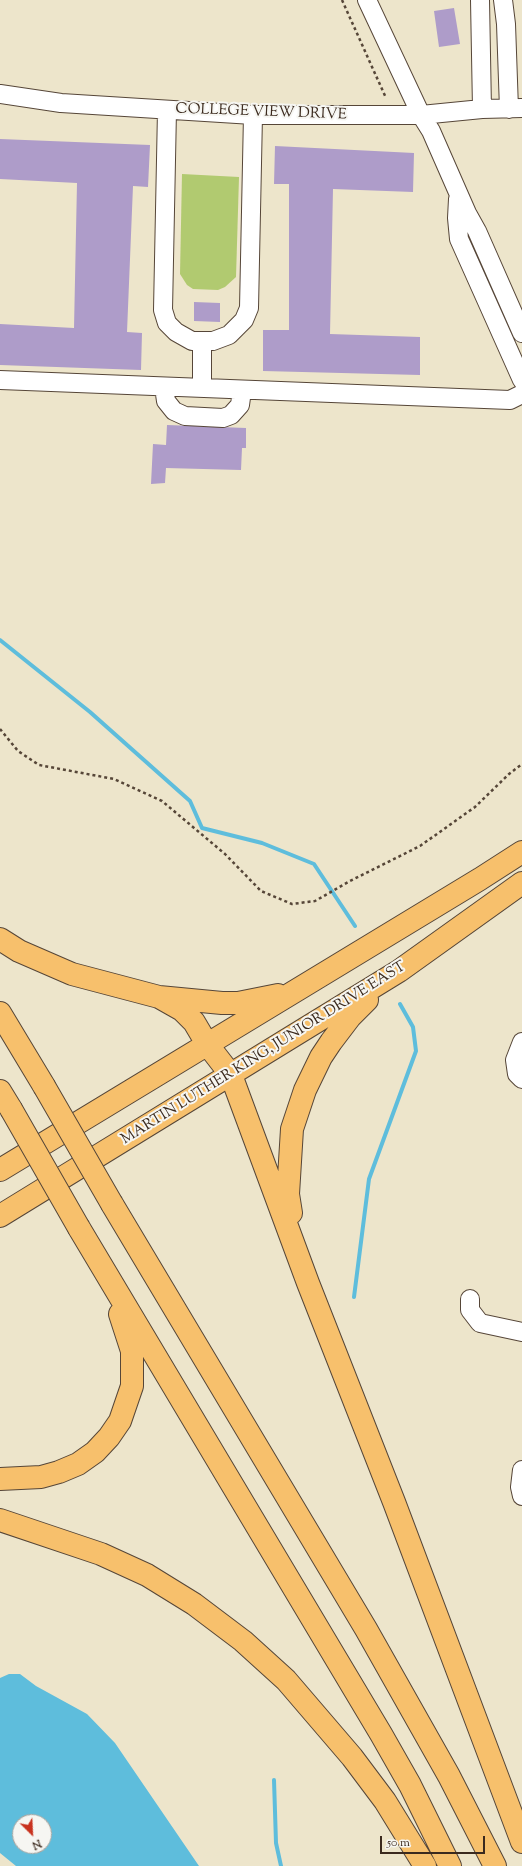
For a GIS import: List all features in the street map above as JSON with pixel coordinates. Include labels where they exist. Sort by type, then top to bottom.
[{"type":"main road","points":[[0,1170],[480,879],[522,852]]},
{"type":"main road","name":"MARTIN LUTHER KING, JUNIOR DRIVE EAST","points":[[0,1216],[231,1075],[399,970],[522,883]]},
{"type":"main road","points":[[0,939],[26,954],[72,974],[159,997],[230,1003],[293,992]]},
{"type":"main road","points":[[297,1250],[288,1194],[292,1129],[305,1090],[321,1057],[350,1017],[399,970]]},
{"type":"main road","points":[[159,997],[182,1010],[194,1022],[207,1044],[231,1075],[308,1283],[522,1842]]},
{"type":"main road","points":[[0,1013],[112,1204],[366,1628],[449,1776],[495,1866]]},
{"type":"main road","points":[[0,1091],[103,1267],[378,1727],[410,1785],[450,1866]]},
{"type":"main road","points":[[0,1479],[41,1477],[59,1472],[78,1464],[95,1452],[109,1437],[120,1421],[132,1386],[132,1351],[129,1336],[103,1267]]},
{"type":"main road","points":[[0,1520],[101,1554],[147,1576],[194,1604],[244,1641],[286,1680],[352,1757],[385,1801],[425,1866]]},
{"type":"street","points":[[367,0],[421,115],[431,131],[466,213],[477,231],[522,333]]},
{"type":"street","points":[[480,0],[482,109]]},
{"type":"street","points":[[503,0],[515,108]]},
{"type":"street","name":"COLLEGE VIEW DRIVE","points":[[0,94],[61,103],[253,115],[421,115],[482,109],[515,108]]},
{"type":"street","points":[[167,110],[163,310],[167,323],[176,332],[192,341],[213,341],[229,335],[244,320],[249,308],[253,115]]},
{"type":"street","points":[[458,192],[457,218],[460,239],[522,380]]},
{"type":"street","points":[[202,341],[202,388]]},
{"type":"street","points":[[0,380],[510,400],[522,394]]},
{"type":"street","points":[[164,387],[166,401],[174,411],[185,416],[223,418],[231,415],[240,405],[242,390]]},
{"type":"street","points":[[522,1042],[515,1060],[517,1074],[522,1079]]},
{"type":"street","points":[[470,1299],[470,1310],[480,1323],[522,1332]]},
{"type":"street","points":[[522,1470],[520,1487],[522,1496]]},
{"type":"path","points":[[342,0],[386,98]]},
{"type":"path","points":[[0,729],[18,751],[39,765],[114,779],[162,801],[225,854],[261,891],[292,904],[315,901],[350,881],[420,846],[475,807],[509,774],[522,764]]},
{"type":"green space","points":[[182,174],[239,177],[236,277],[225,287],[218,290],[193,289],[187,285],[180,274]]},
{"type":"water","points":[[9,1674],[20,1674],[36,1686],[87,1714],[115,1743],[199,1866],[16,1866],[0,1853],[0,1678]]},
{"type":"building","points":[[454,8],[460,44],[439,47],[434,11]]},
{"type":"building","points":[[0,139],[150,145],[148,187],[133,186],[127,332],[142,333],[141,370],[0,365],[0,324],[74,328],[77,183],[0,179]]},
{"type":"building","points":[[275,146],[414,153],[413,192],[333,189],[330,334],[420,337],[420,375],[263,371],[263,330],[289,330],[289,184],[274,184]]},
{"type":"building","points":[[194,302],[220,303],[220,322],[194,321]]},
{"type":"building","points":[[167,425],[246,428],[246,448],[242,448],[241,470],[166,468],[165,483],[151,484],[153,444],[166,445]]},
{"type":"waterway","points":[[0,640],[90,712],[190,801],[202,828],[262,843],[314,864],[355,926]]},
{"type":"waterway","points":[[354,1297],[369,1179],[416,1051],[413,1027],[400,1004]]},
{"type":"waterway","points":[[274,1780],[276,1843],[281,1866]]}]
